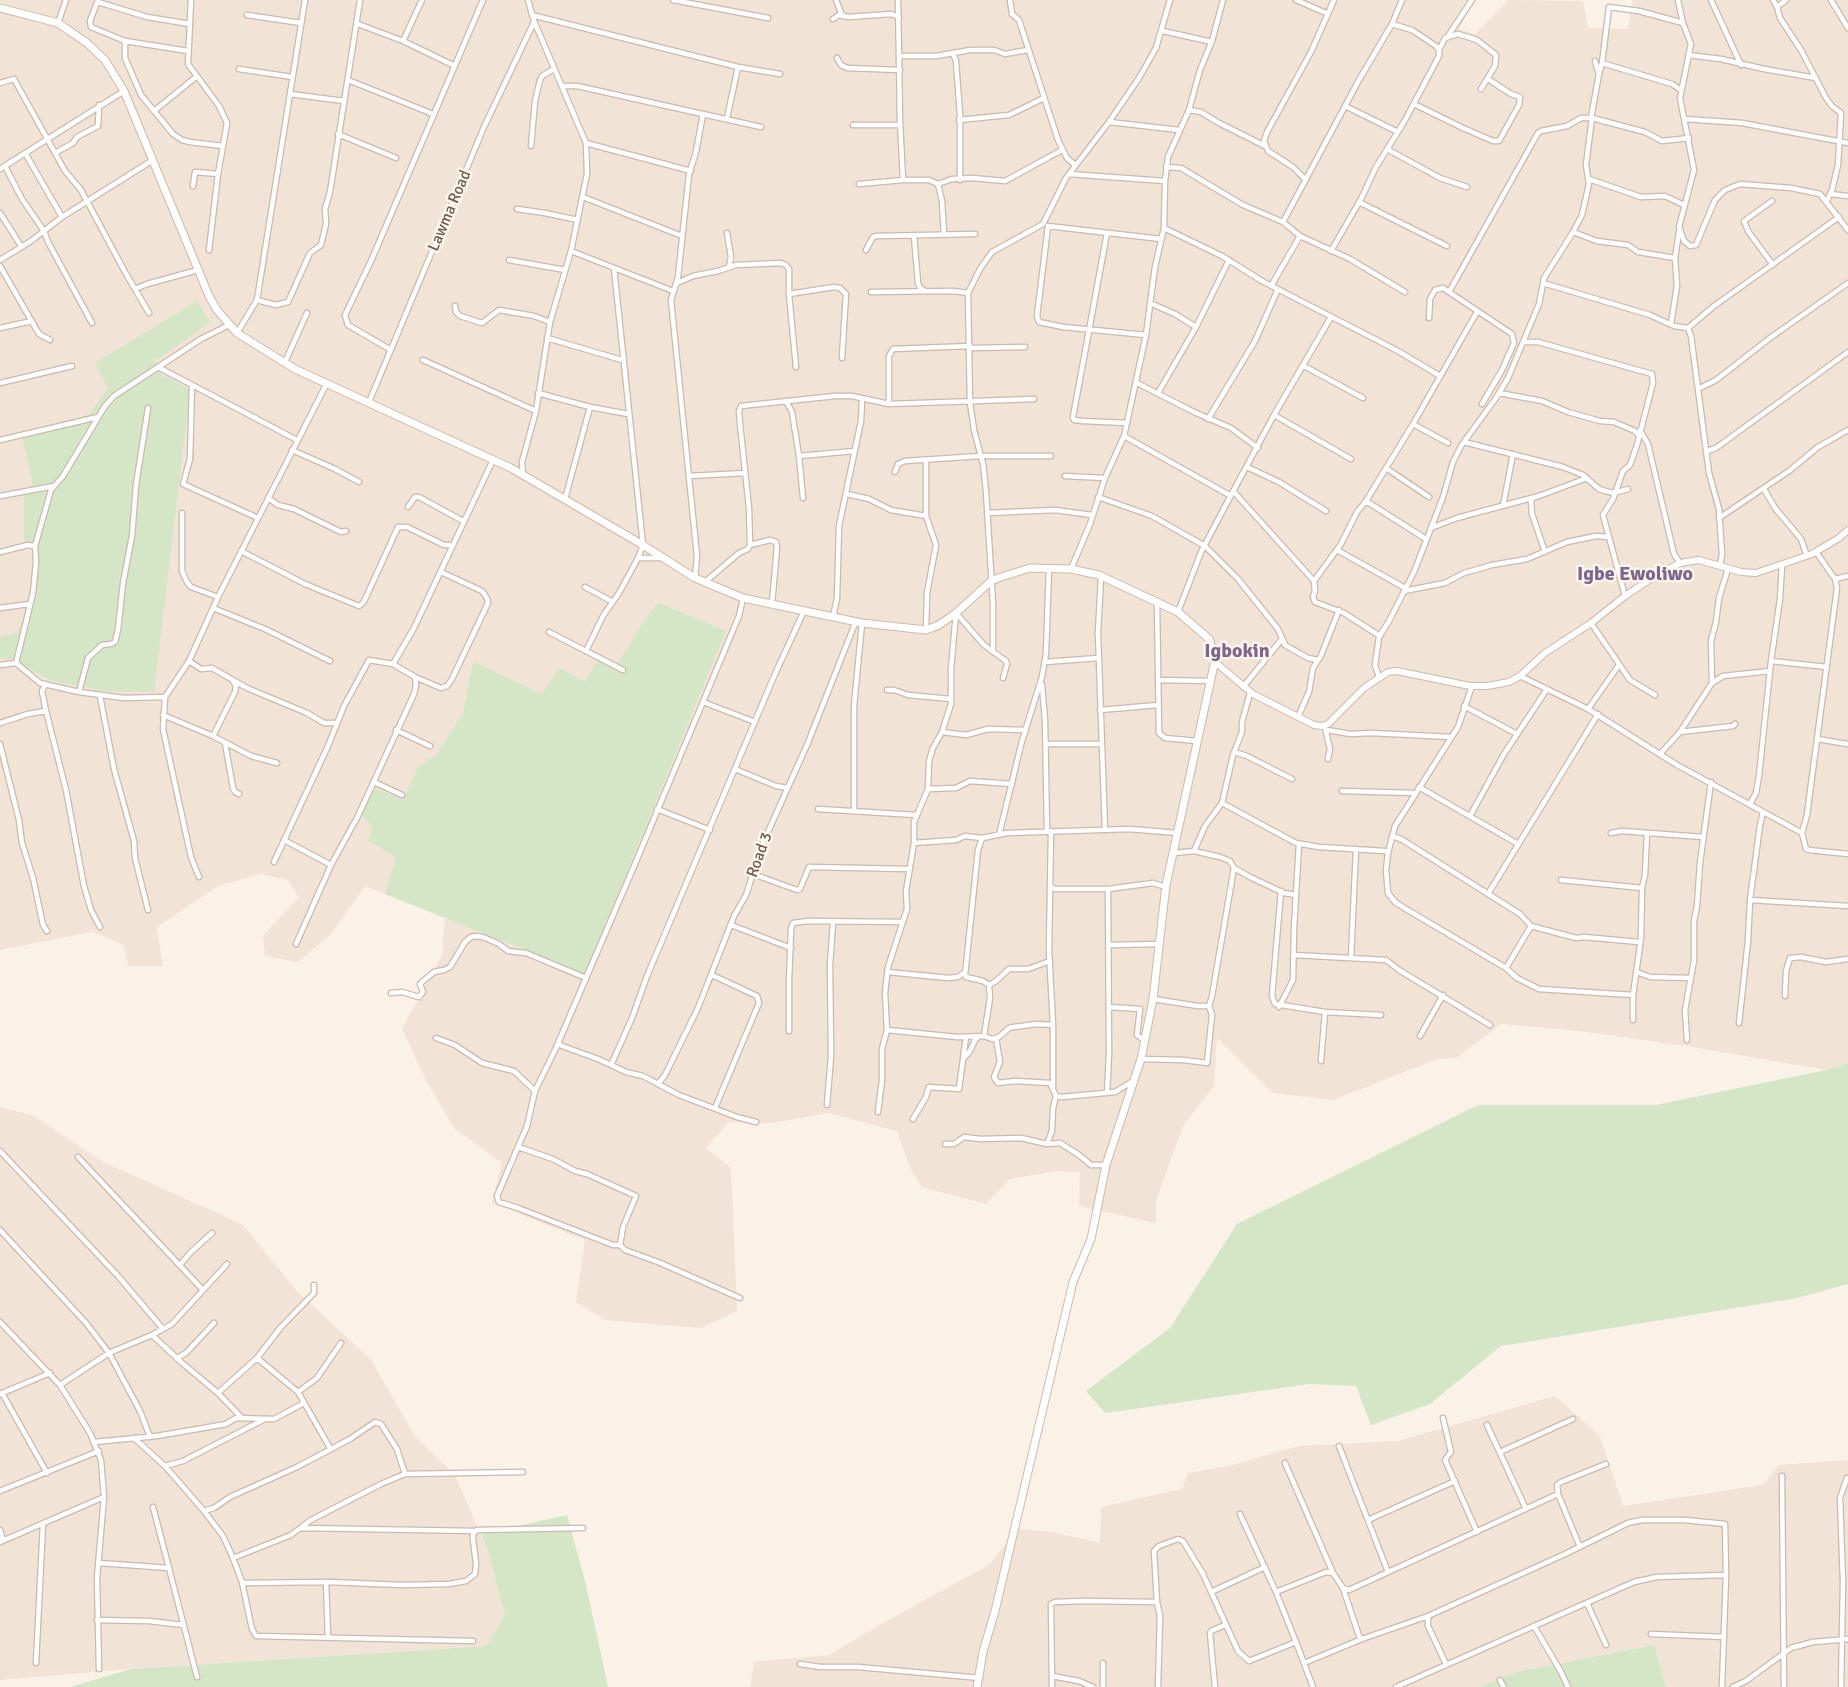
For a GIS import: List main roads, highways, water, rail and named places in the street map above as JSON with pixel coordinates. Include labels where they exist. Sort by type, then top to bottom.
[{"type":"main road","points":[[0,8],[58,23],[95,49],[116,75],[198,270],[217,310],[237,333],[326,385],[369,402],[523,474],[695,578],[744,598],[833,618],[926,630],[956,614],[991,581],[1020,570],[1071,569],[1101,577],[1178,612],[1209,639],[1213,647],[1215,662],[1166,887],[1153,999],[1141,1059],[1106,1165],[1091,1239],[1073,1282],[995,1611],[983,1652],[977,1687]]},
{"type":"district","name":"Igbe Ewoliwo","points":[[1635,575]]},
{"type":"district","name":"Igbokin","points":[[1237,652]]}]
